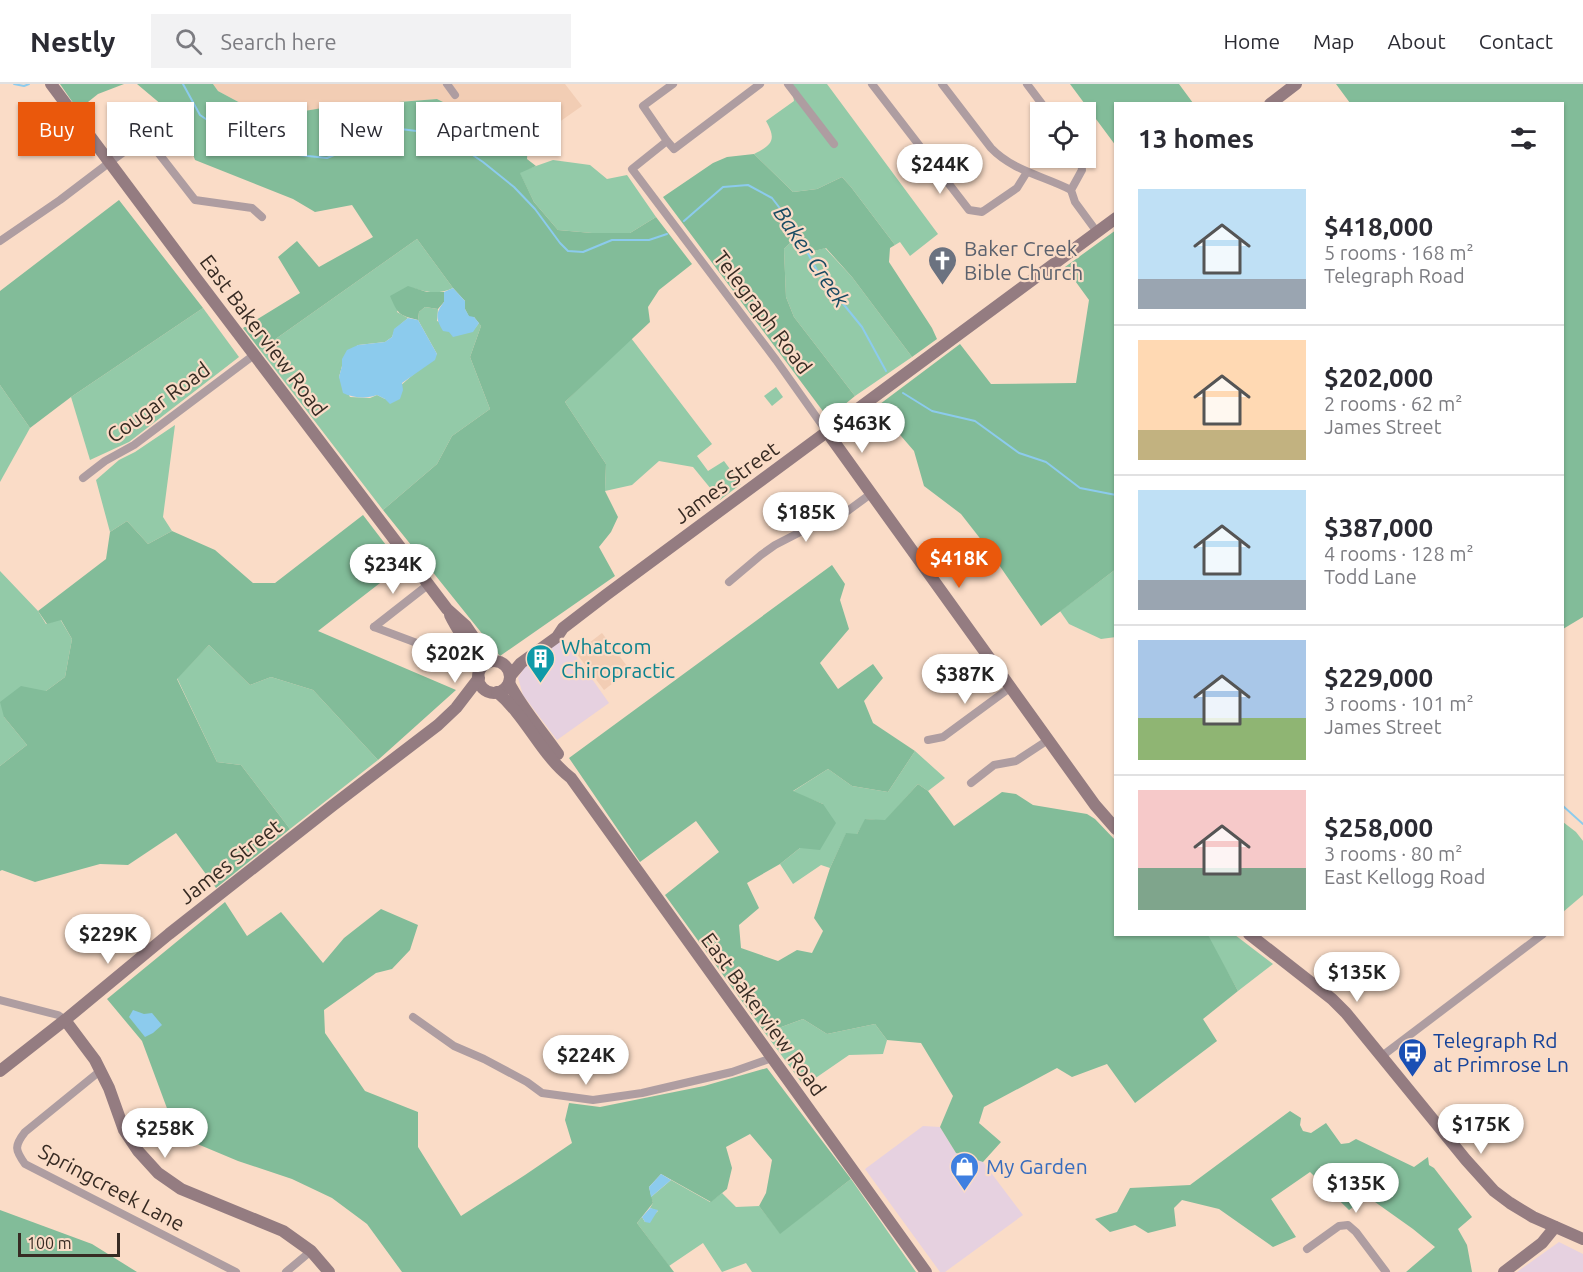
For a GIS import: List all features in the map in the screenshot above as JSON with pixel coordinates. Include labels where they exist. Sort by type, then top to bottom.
[{"type":"main road","name":"East Bakerview Road","points":[[51,84],[429,584],[476,656],[480,674]]},
{"type":"main road","points":[[1273,102],[1296,84]]},
{"type":"main road","name":"James Street","points":[[497,662],[512,659],[563,628],[1114,219]]},
{"type":"main road","name":"Telegraph Road","points":[[827,432],[1095,805],[1114,827]]},
{"type":"main road","name":"East Bakerview Road","points":[[447,609],[466,626],[483,651],[497,662]]},
{"type":"main road","name":"James Street","points":[[509,680],[521,663],[557,637],[563,628]]},
{"type":"main road","points":[[456,708],[475,695],[505,689],[509,680],[506,666],[497,662],[487,663],[480,674],[481,685],[492,691]]},
{"type":"main road","name":"James Street","points":[[0,1071],[332,806],[438,725],[456,708],[480,674]]},
{"type":"main road","name":"East Bakerview Road","points":[[509,680],[518,699],[567,766],[572,778],[926,1272]]},
{"type":"main road","name":"East Bakerview Road","points":[[492,691],[512,706],[559,769],[572,778]]},
{"type":"main road","points":[[1252,936],[1332,999],[1362,1031],[1466,1160],[1494,1191],[1518,1208],[1583,1239]]},
{"type":"main road","points":[[65,1020],[95,1060],[109,1088],[124,1130],[138,1151],[158,1173],[181,1189],[283,1231],[311,1251],[329,1272]]},
{"type":"main road","points":[[1504,1272],[1542,1244],[1555,1227]]},
{"type":"street","points":[[447,84],[456,95]]},
{"type":"street","points":[[673,84],[644,106],[674,149],[760,84]]},
{"type":"street","points":[[788,84],[834,144]]},
{"type":"street","points":[[872,84],[969,210],[982,212],[1017,188],[1027,172]]},
{"type":"street","points":[[942,84],[999,157],[1027,172],[1071,190]]},
{"type":"street","points":[[1026,84],[1040,102]]},
{"type":"street","points":[[0,241],[135,144],[143,141],[149,141],[195,200],[252,208],[262,217]]},
{"type":"street","name":"Telegraph Road","points":[[667,141],[632,169],[776,360],[827,432]]},
{"type":"street","points":[[1082,168],[1071,190],[1075,202],[1097,232]]},
{"type":"street","name":"Cougar Road","points":[[83,478],[105,461],[134,445],[254,355]]},
{"type":"street","points":[[729,582],[775,545],[810,527],[838,518],[872,494]]},
{"type":"street","points":[[429,584],[374,627],[457,658]]},
{"type":"street","points":[[928,740],[943,737],[1011,687]]},
{"type":"street","points":[[971,783],[994,765],[1016,761],[1048,740]]},
{"type":"street","points":[[1382,1056],[1541,936]]},
{"type":"street","points":[[0,1000],[58,1015],[65,1020]]},
{"type":"street","points":[[413,1017],[454,1046],[484,1059],[527,1082],[542,1093],[593,1100],[642,1093],[732,1072],[772,1058]]},
{"type":"street","name":"Springcreek Lane","points":[[100,1071],[25,1132],[18,1141],[18,1153],[25,1164],[236,1272]]},
{"type":"street","points":[[1307,1249],[1339,1226],[1348,1225],[1356,1232],[1386,1272]]},
{"type":"street","points":[[286,1272],[311,1251]]},
{"type":"shaded area","points":[[213,84],[565,84],[582,106],[561,121],[561,102],[443,102],[437,99],[399,102],[319,102],[319,109],[307,111],[307,102],[239,102],[218,91]]},
{"type":"shaded area","points":[[602,633],[630,670],[604,690],[576,653]]},
{"type":"shaded area","points":[[563,638],[609,703],[557,740],[523,695],[518,678],[524,668]]},
{"type":"shaded area","points":[[923,1126],[940,1127],[956,1153],[983,1162],[1023,1215],[945,1272],[940,1272],[865,1169]]},
{"type":"shaded area","points":[[1559,1242],[1583,1254],[1583,1272],[1517,1272]]},
{"type":"green space","points":[[60,84],[124,84],[98,94],[88,102],[72,102]]},
{"type":"green space","points":[[137,84],[213,84],[218,91],[239,102],[206,102],[206,156],[307,156],[307,111],[319,109],[319,156],[404,156],[404,102],[399,102],[437,99],[443,102],[416,102],[416,156],[527,156],[527,159],[536,166],[520,173],[534,202],[558,230],[630,233],[656,217],[692,264],[659,290],[648,307],[650,322],[565,402],[606,464],[605,491],[618,517],[611,532],[599,547],[615,576],[500,656],[383,510],[437,464],[452,436],[490,409],[470,357],[481,326],[474,317],[469,317],[465,309],[465,301],[417,239],[260,350],[243,328],[300,293],[278,257],[297,241],[319,267],[373,237],[352,205],[315,212],[293,199],[195,160],[194,102],[158,102]]},
{"type":"green space","points":[[791,84],[827,84],[938,234],[910,256],[900,242],[895,245],[842,177],[817,189],[793,192],[754,154],[769,145],[771,141],[771,133],[766,121],[794,101]]},
{"type":"green space","points":[[1070,84],[1179,84],[1192,102],[1114,102],[1114,143],[1096,119],[1096,102],[1083,102]]},
{"type":"green space","points":[[1336,84],[1583,84],[1583,617],[1564,628],[1564,102],[1349,102]]},
{"type":"green space","points":[[754,154],[793,192],[817,189],[842,177],[895,245],[890,248],[889,262],[937,339],[912,357],[852,277],[826,248],[810,252],[792,241],[784,249],[786,297],[794,317],[855,396],[828,418],[663,197],[713,163],[727,157]]},
{"type":"green space","points":[[553,160],[590,165],[607,179],[627,175],[656,217],[630,233],[558,230],[534,202],[519,172]]},
{"type":"green space","points":[[119,200],[203,308],[71,397],[30,428],[0,385],[0,291]]},
{"type":"green space","points":[[1114,231],[1114,571],[1041,626],[961,514],[924,486],[914,451],[876,407],[960,344],[991,384],[1076,383],[1089,300],[1065,267]]},
{"type":"green space","points":[[417,239],[453,288],[436,292],[408,287],[397,312],[408,318],[385,342],[358,345],[343,359],[339,377],[350,397],[370,398],[377,395],[385,399],[437,354],[418,320],[419,312],[425,307],[438,309],[437,321],[472,332],[479,323],[481,326],[470,357],[490,409],[452,436],[437,464],[383,510],[260,350]]},
{"type":"green space","points":[[792,241],[810,252],[825,248],[852,277],[912,357],[855,396],[794,317],[786,297],[784,249]]},
{"type":"green space","points":[[408,286],[427,292],[444,292],[444,302],[438,309],[425,307],[419,312],[418,320],[406,317],[397,310],[390,296]]},
{"type":"green space","points":[[203,308],[239,357],[129,442],[90,460],[71,397]]},
{"type":"green space","points":[[631,338],[712,444],[697,456],[708,471],[724,461],[741,484],[720,500],[693,467],[659,461],[632,485],[605,491],[606,464],[565,402]]},
{"type":"green space","points":[[0,385],[30,428],[0,482]]},
{"type":"green space","points":[[776,387],[783,397],[772,406],[764,396]]},
{"type":"green space","points":[[175,425],[163,517],[172,531],[148,544],[127,521],[110,532],[96,480],[119,460]]},
{"type":"green space","points":[[363,515],[402,566],[318,631],[456,690],[378,760],[313,690],[271,677],[250,685],[209,645],[177,679],[217,762],[241,765],[290,829],[216,888],[176,833],[128,865],[100,864],[35,882],[0,871],[0,766],[27,745],[4,717],[0,702],[21,686],[46,691],[65,677],[72,639],[61,620],[47,624],[38,611],[106,559],[110,532],[127,521],[148,544],[172,531],[215,550],[253,583],[275,583]]},
{"type":"green space","points":[[832,565],[845,584],[840,600],[849,629],[820,663],[838,689],[873,664],[883,678],[864,701],[873,723],[915,751],[888,792],[852,786],[828,769],[793,791],[823,804],[836,823],[820,850],[800,848],[780,864],[747,883],[759,908],[739,925],[741,948],[778,961],[797,950],[812,953],[823,931],[814,918],[830,868],[846,833],[857,834],[865,819],[885,820],[918,784],[928,791],[954,826],[1002,792],[1016,794],[1033,805],[1087,814],[1095,819],[1114,839],[1114,936],[1209,936],[1238,991],[1203,1019],[1217,1041],[1135,1103],[1107,1064],[1072,1077],[1057,1068],[984,1107],[979,1123],[1001,1142],[983,1162],[956,1153],[940,1127],[953,1096],[921,1043],[887,1040],[875,1024],[827,1034],[803,1019],[765,1033],[665,895],[719,852],[696,821],[640,862],[569,758]]},
{"type":"green space","points":[[1114,570],[1114,637],[1101,639],[1069,624],[1060,611]]},
{"type":"green space","points":[[0,571],[38,611],[46,624],[60,619],[72,639],[65,677],[4,717],[27,745],[0,766]]},
{"type":"green space","points":[[209,645],[250,685],[271,677],[313,690],[378,760],[290,829],[241,765],[217,762],[177,678]]},
{"type":"green space","points":[[915,751],[945,778],[928,791],[918,784],[885,821],[866,819],[857,834],[846,834],[830,868],[821,865],[793,884],[780,864],[800,848],[823,804],[792,792],[828,769],[852,786],[888,792]]},
{"type":"green space","points":[[1564,823],[1583,841],[1583,895],[1564,911]]},
{"type":"green space","points":[[225,902],[247,936],[281,912],[323,963],[344,938],[381,909],[418,925],[410,950],[392,969],[376,973],[324,1010],[325,1033],[365,1091],[418,1112],[418,1147],[461,1216],[572,1143],[565,1120],[569,1103],[600,1107],[704,1086],[767,1068],[851,1179],[780,1234],[759,1206],[766,1193],[772,1160],[750,1134],[726,1147],[732,1168],[727,1189],[711,1202],[661,1174],[649,1187],[653,1203],[637,1223],[674,1272],[402,1272],[367,1224],[332,1198],[292,1179],[238,1161],[195,1143],[168,1111],[142,1041],[107,999]]},
{"type":"green space","points":[[1207,936],[1236,936],[1273,964],[1238,991]]},
{"type":"green space","points":[[803,1019],[827,1034],[875,1024],[887,1040],[883,1054],[849,1055],[804,1086],[765,1033]]},
{"type":"green space","points":[[1290,1111],[1301,1118],[1300,1125],[1303,1131],[1311,1133],[1326,1123],[1341,1144],[1356,1139],[1414,1167],[1428,1157],[1429,1165],[1434,1168],[1472,1217],[1458,1229],[1467,1245],[1472,1272],[1406,1272],[1435,1247],[1368,1197],[1349,1210],[1310,1172],[1271,1199],[1296,1237],[1273,1247],[1219,1209],[1182,1200],[1174,1208],[1176,1226],[1148,1233],[1135,1225],[1110,1232],[1095,1219],[1117,1212],[1130,1188],[1190,1185]]},
{"type":"green space","points":[[851,1179],[916,1272],[752,1272],[746,1263],[722,1272],[703,1243],[669,1266],[637,1223],[642,1217],[645,1222],[658,1211],[650,1208],[653,1203],[651,1197],[671,1180],[710,1202],[722,1193],[736,1207],[759,1206],[780,1233]]},
{"type":"green space","points":[[0,1210],[92,1244],[137,1272],[0,1272]]},
{"type":"water","points":[[453,288],[465,301],[465,309],[469,316],[474,317],[479,323],[473,332],[453,337],[449,332],[443,331],[437,316],[444,302],[444,292]]},
{"type":"water","points":[[408,318],[418,320],[437,354],[435,360],[402,383],[403,390],[400,399],[390,404],[377,395],[360,397],[343,393],[339,377],[342,359],[347,350],[358,345],[385,342],[392,337],[394,329]]},
{"type":"water","points":[[133,1010],[144,1014],[152,1013],[162,1025],[145,1037],[129,1017]]},
{"type":"water","points":[[661,1174],[671,1180],[651,1197],[649,1187]]},
{"type":"water","points":[[650,1208],[658,1210],[650,1223],[645,1222],[642,1217]]},
{"type":"waterway","name":"Baker Creek","points":[[14,84],[24,86],[29,84]]},
{"type":"waterway","name":"Baker Creek","points":[[183,84],[200,115],[219,128],[289,154],[327,158],[346,150],[369,132],[385,127],[432,133],[458,145],[514,187],[535,209],[568,251],[583,252],[612,240],[649,240],[667,234]]},
{"type":"waterway","name":"Baker Creek","points":[[684,221],[723,187],[748,185],[772,198],[792,224],[819,274],[862,327],[886,371]]},
{"type":"waterway","name":"Baker Creek","points":[[903,393],[932,411],[975,421],[1019,453],[1046,462],[1080,488],[1114,495]]},
{"type":"waterway","name":"Baker Creek","points":[[1564,807],[1583,824]]},
{"type":"place","name":"Baker Creek Bible Church","points":[[943,286]]},
{"type":"place","name":"Whatcom Chiropractic","points":[[540,684]]},
{"type":"place","name":"Telegraph Rd at Primrose Ln","points":[[1412,1078]]},
{"type":"place","name":"My Garden","points":[[965,1192]]}]
